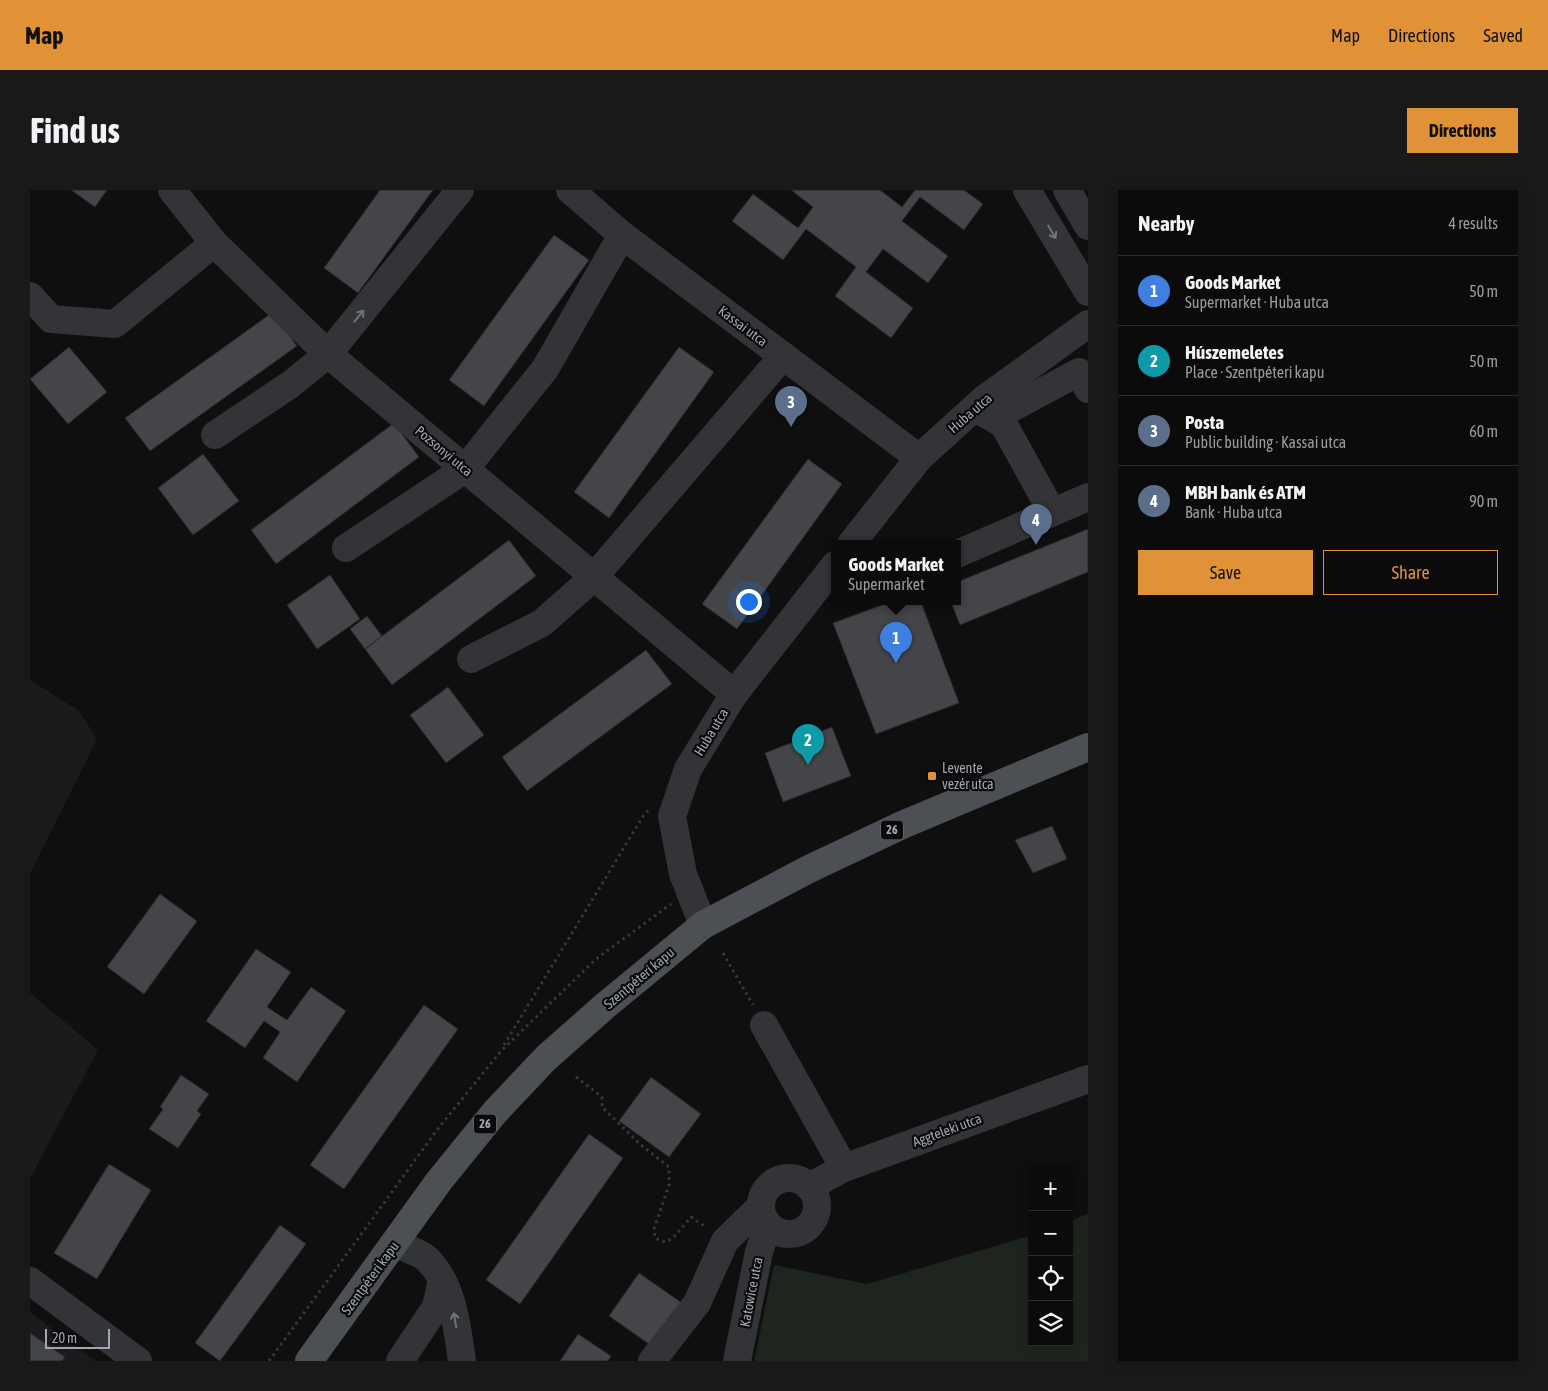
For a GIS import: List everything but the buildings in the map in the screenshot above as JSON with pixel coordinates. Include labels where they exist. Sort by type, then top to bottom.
[{"type":"main road","name":"Szentpéteri kapu","points":[[309,1361],[439,1181],[495,1112],[546,1058],[606,1005],[703,925],[806,870],[902,825],[1088,747]]},
{"type":"street","name":"Pozsonyi utca","points":[[172,190],[214,244],[328,354],[734,694]]},
{"type":"street","points":[[215,436],[291,384],[328,354],[460,190]]},
{"type":"street","name":"Kassai utca","points":[[570,190],[622,235],[919,458]]},
{"type":"street","points":[[1027,190],[1088,292]]},
{"type":"street","points":[[1067,190],[1088,226]]},
{"type":"street","points":[[346,548],[465,469],[546,369],[622,235]]},
{"type":"street","points":[[30,296],[51,318],[115,324],[214,244]]},
{"type":"street","name":"Huba utca","points":[[854,540],[919,458],[984,413],[992,393],[1088,324]]},
{"type":"street","points":[[471,659],[542,623],[594,577],[783,356]]},
{"type":"street","points":[[984,413],[1079,372],[1088,389]]},
{"type":"street","points":[[984,413],[1004,425],[1052,512]]},
{"type":"street","points":[[961,552],[1088,497]]},
{"type":"street","name":"Huba utca","points":[[703,925],[683,874],[672,816],[688,769],[734,694],[831,570]]},
{"type":"street","points":[[764,1025],[844,1168]]},
{"type":"street","name":"Aggteleki utca","points":[[809,1187],[844,1168],[1026,1100],[1088,1079]]},
{"type":"street","points":[[783,1177],[793,1177],[802,1180],[815,1193],[818,1202],[814,1220],[801,1232],[783,1234],[774,1230],[764,1215],[762,1196],[766,1188],[774,1181],[783,1177]]},
{"type":"street","points":[[652,1361],[697,1303],[726,1242],[764,1215]]},
{"type":"street","name":"Katowice utca","points":[[737,1361],[759,1252],[764,1215]]},
{"type":"street","points":[[395,1243],[426,1258],[442,1280],[453,1310],[462,1361]]},
{"type":"street","points":[[400,1361],[436,1307],[442,1280]]},
{"type":"street","points":[[30,1281],[138,1361]]},
{"type":"path","points":[[501,1051],[645,813],[652,808]]},
{"type":"path","points":[[269,1361],[437,1130],[501,1051],[596,960],[689,891]]},
{"type":"path","points":[[723,953],[764,1025]]},
{"type":"path","points":[[576,1077],[602,1097],[602,1107],[641,1145],[668,1167],[668,1185],[654,1229],[655,1238],[665,1242],[673,1238],[691,1217],[726,1242]]},
{"type":"shaded area","points":[[30,680],[79,711],[97,739],[30,874]]},
{"type":"shaded area","points":[[30,993],[98,1050],[30,1178]]},
{"type":"shaded area","points":[[1088,1214],[1088,1361],[754,1361],[774,1265],[867,1284],[1028,1236],[1028,1346],[1073,1346],[1073,1220]]},
{"type":"shaded area","points":[[30,1312],[95,1361],[30,1361]]},
{"type":"place","name":"Posta","points":[[791,427]]},
{"type":"place","name":"MBH bank és ATM","points":[[1036,545]]},
{"type":"place","name":"Goods Market","points":[[896,663]]},
{"type":"place","name":"Húszemeletes","points":[[808,765]]},
{"type":"place","name":"Levente vezér utca","points":[[932,776]]}]
